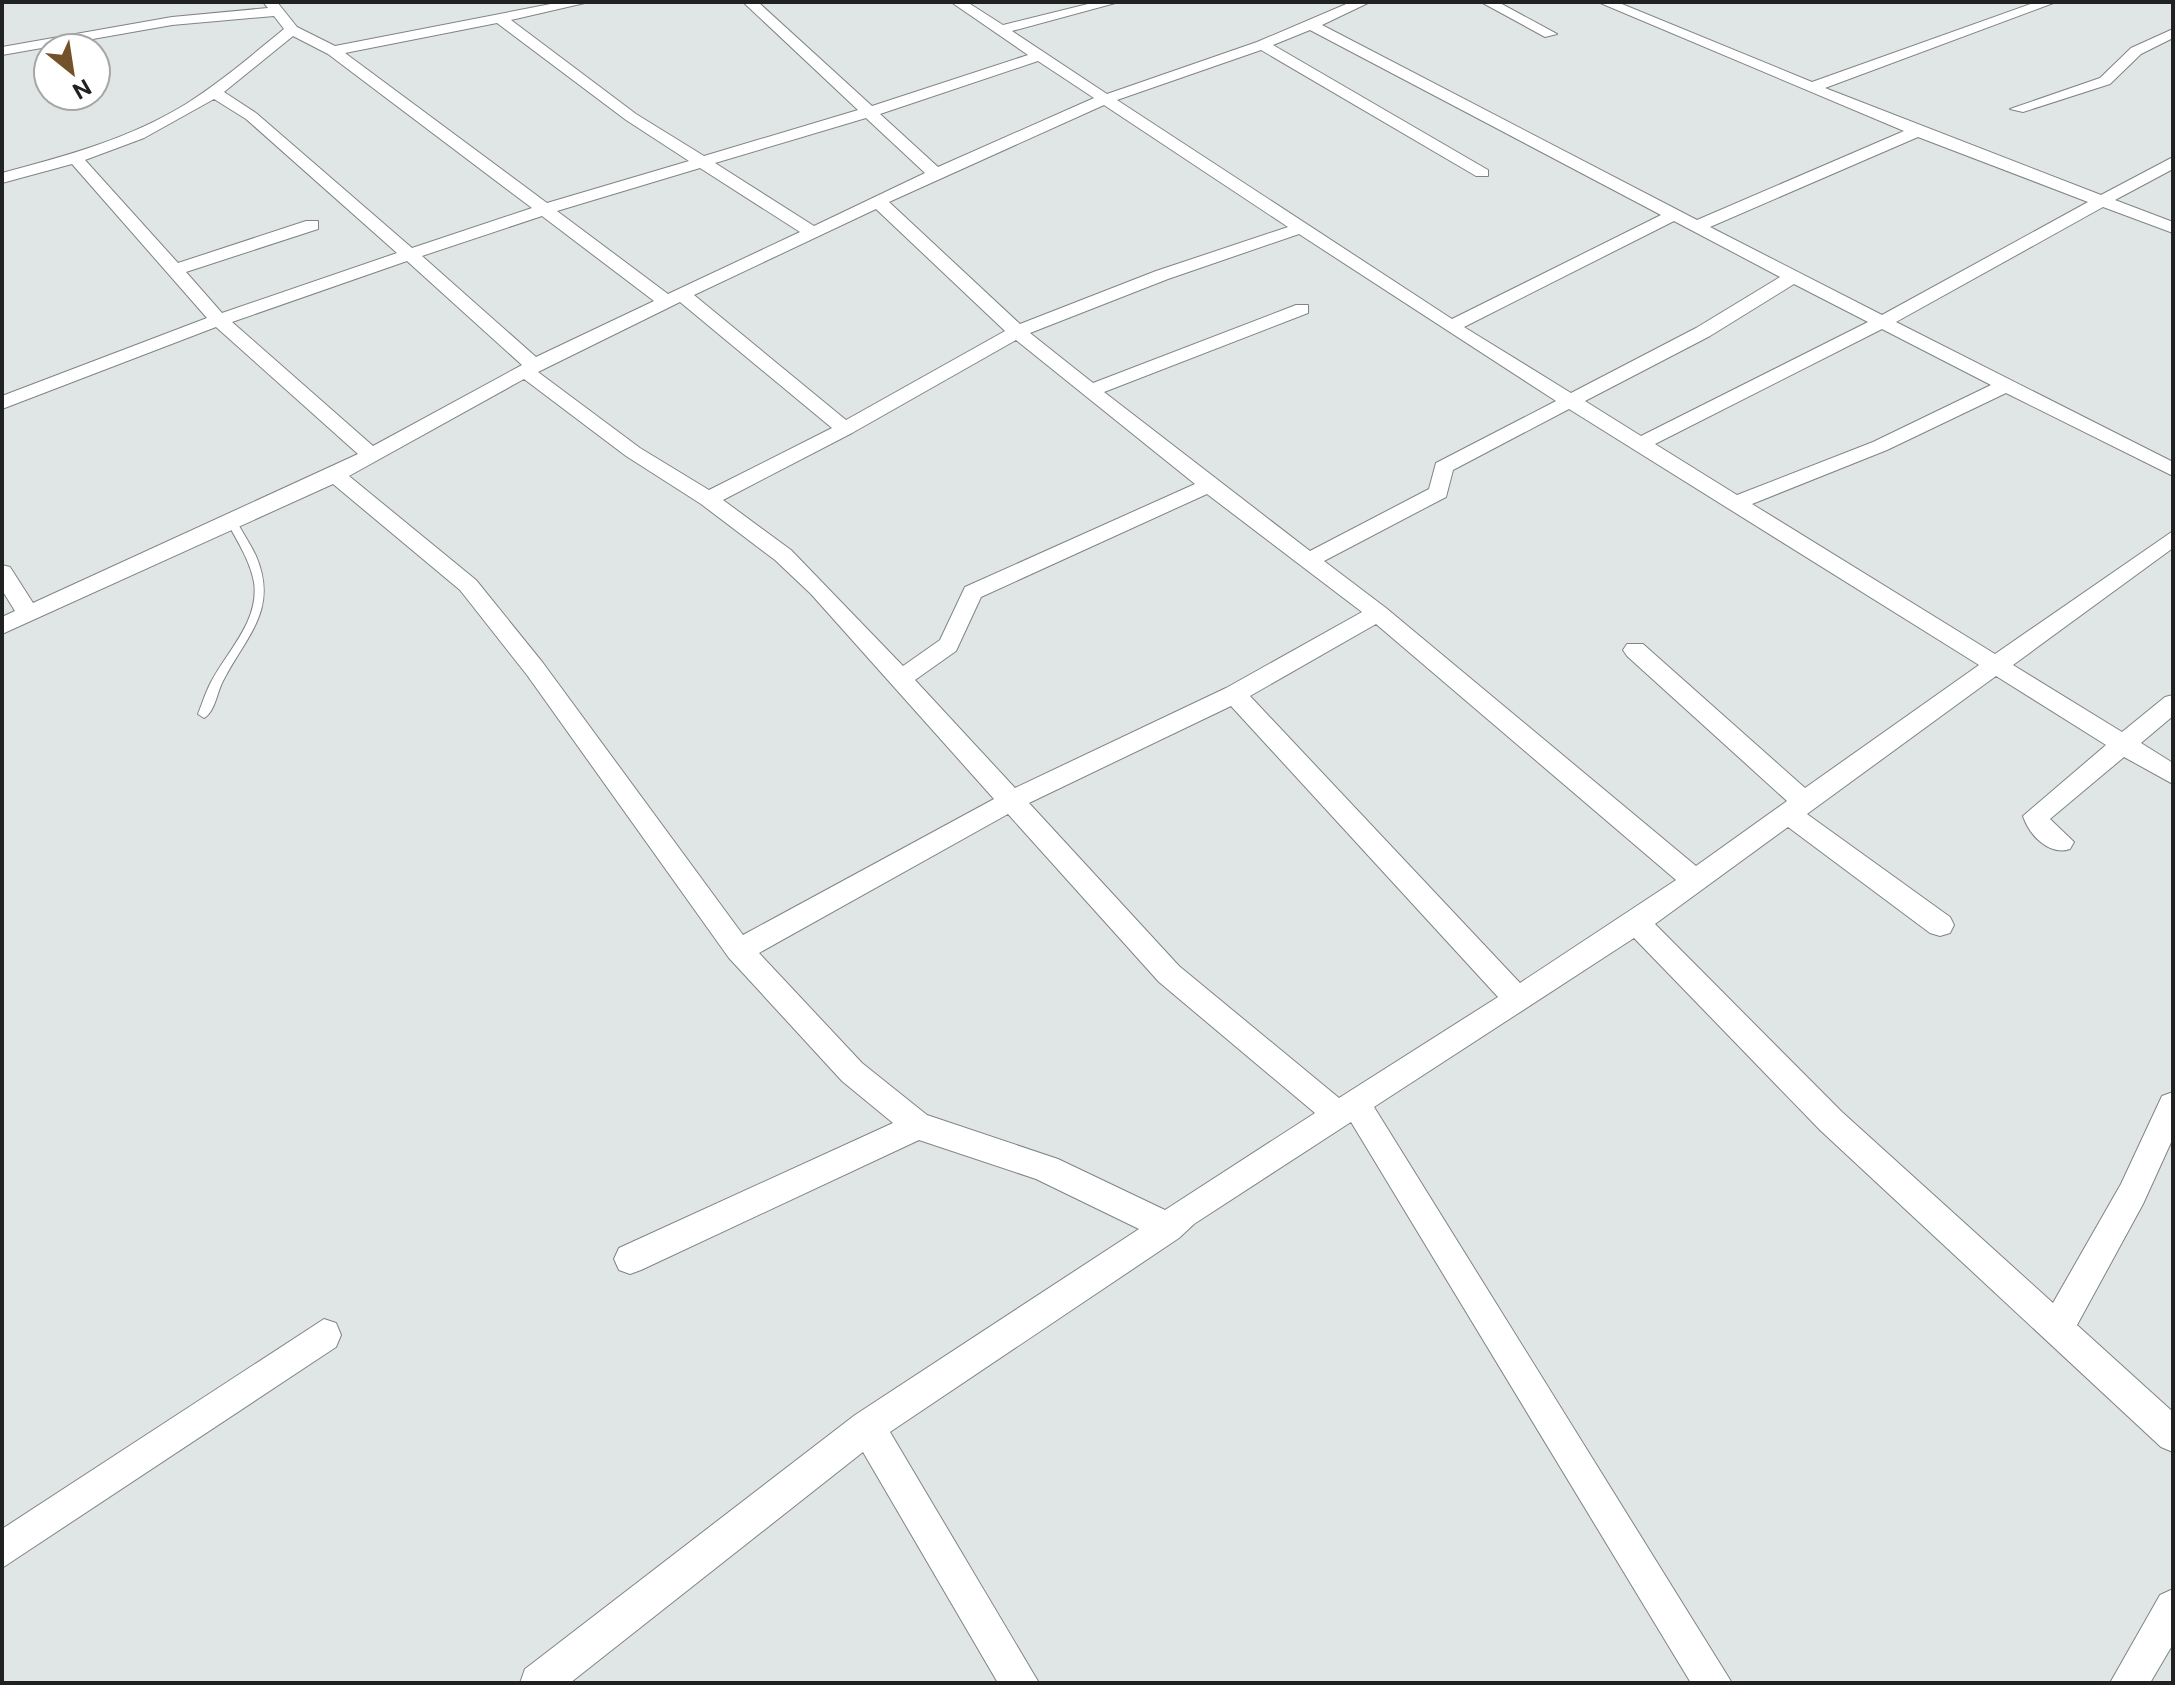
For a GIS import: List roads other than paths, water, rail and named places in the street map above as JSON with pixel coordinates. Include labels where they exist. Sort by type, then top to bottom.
[{"type":"street","points":[[333,51],[462,18],[499,18],[582,2]]},
{"type":"street","points":[[750,2],[936,174]]},
{"type":"street","points":[[958,2],[1451,327],[2173,775]]},
{"type":"street","points":[[1000,30],[1112,2]]},
{"type":"street","points":[[2,626],[233,524],[335,475],[530,368],[936,174],[1103,100],[1262,45],[1363,2]]},
{"type":"street","points":[[1488,2],[1550,34]]},
{"type":"street","points":[[1605,2],[1917,131],[2100,203],[2173,228]]},
{"type":"street","points":[[1810,88],[2049,2]]},
{"type":"street","points":[[2,51],[275,6],[292,30],[333,51],[546,209],[674,298],[845,429]]},
{"type":"street","points":[[499,18],[631,117],[812,232]]},
{"type":"street","points":[[1308,23],[1793,277],[2173,470]]},
{"type":"street","points":[[2,178],[77,160],[165,123],[214,93],[292,30]]},
{"type":"street","points":[[2018,109],[2105,81],[2136,51],[2173,33]]},
{"type":"street","points":[[1262,45],[1482,173]]},
{"type":"street","points":[[2,403],[219,320],[408,255],[546,209],[869,112],[1038,56]]},
{"type":"street","points":[[214,93],[251,116],[293,151],[530,368],[633,452],[708,499],[783,555],[901,678],[1169,974],[1346,1108],[1713,1683]]},
{"type":"street","points":[[1697,226],[1810,180],[1917,131]]},
{"type":"street","points":[[77,160],[219,320],[371,455]]},
{"type":"street","points":[[1640,444],[1882,322],[2173,162]]},
{"type":"street","points":[[878,201],[902,228],[1017,332],[1209,485],[1378,613],[1693,879]]},
{"type":"street","points":[[1451,327],[1675,214]]},
{"type":"street","points":[[174,270],[312,225]]},
{"type":"street","points":[[708,499],[845,429],[1017,332],[1162,275],[1298,229]]},
{"type":"street","points":[[1310,560],[1439,492],[1443,467],[1703,332],[1793,277]]},
{"type":"street","points":[[1092,390],[1302,309]]},
{"type":"street","points":[[1735,503],[1880,446],[2008,384]]},
{"type":"street","points":[[335,475],[468,585],[535,669],[739,950],[852,1072],[918,1126],[981,1144],[1047,1169],[1168,1228]]},
{"type":"street","points":[[901,678],[941,653],[954,638],[963,606],[973,592],[1209,485]]},
{"type":"street","points":[[539,1683],[867,1427],[1168,1228],[1183,1214],[1636,923],[1693,879],[2173,538]]},
{"type":"street","points":[[2,572],[28,613]]},
{"type":"street","points":[[739,950],[1013,800],[1234,694],[1378,613]]},
{"type":"street","points":[[1635,650],[1795,806],[1940,925]]},
{"type":"street","points":[[1234,694],[1516,998]]},
{"type":"street","points":[[2061,842],[2039,826],[2036,816],[2173,703]]},
{"type":"street","points":[[1636,923],[1831,1121],[2173,1435]]},
{"type":"street","points":[[2057,1329],[2132,1194],[2173,1105]]},
{"type":"street","points":[[630,1259],[918,1126]]},
{"type":"street","points":[[2,1550],[324,1335]]},
{"type":"street","points":[[867,1427],[1020,1683]]},
{"type":"street","points":[[2129,1683],[2173,1608]]},
{"type":"lane","points":[[204,714],[212,685],[259,609],[262,588],[255,558],[233,524]]}]
